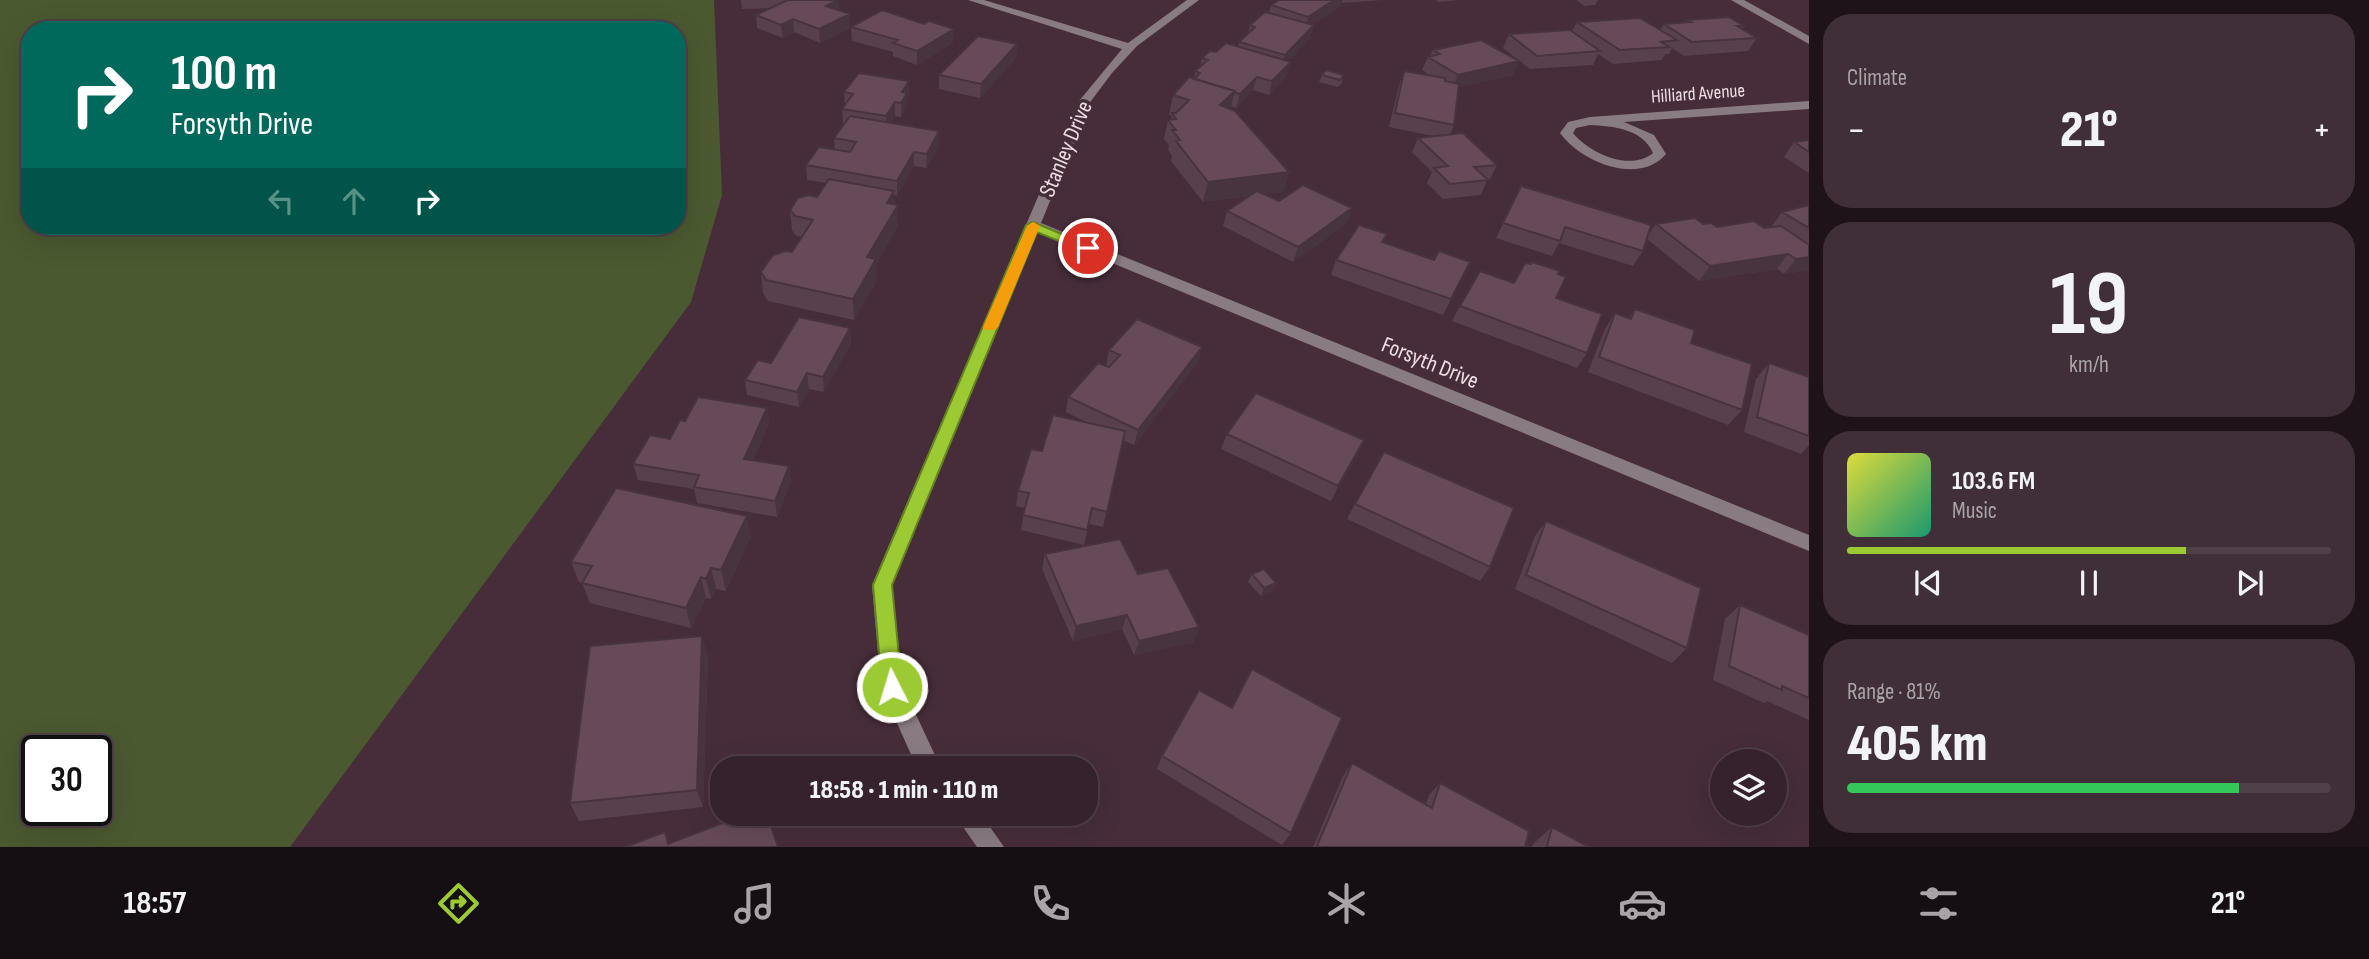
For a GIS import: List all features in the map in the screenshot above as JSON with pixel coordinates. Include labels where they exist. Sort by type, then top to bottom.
[{"type":"street","points":[[973,0],[1129,47]]},
{"type":"street","name":"Stanley Drive","points":[[924,756],[892,687],[882,585],[1085,101],[1104,72],[1129,47],[1171,14],[1194,0]]},
{"type":"street","points":[[1736,0],[1809,41]]},
{"type":"street","name":"Hilliard Avenue","points":[[1590,121],[1617,124],[1639,131],[1650,138],[1659,147],[1660,154],[1656,159],[1641,164],[1609,161],[1582,151],[1571,143],[1566,133],[1572,125],[1590,121],[1809,106]]},
{"type":"street","name":"Forsyth Drive","points":[[1033,225],[1809,543]]},
{"type":"street","points":[[975,826],[992,847]]},
{"type":"green space","points":[[0,0],[714,0],[722,195],[691,302],[290,847],[0,847]]},
{"type":"building","points":[[788,0],[838,0],[826,6],[850,14],[819,29],[793,19],[781,25],[756,15]]},
{"type":"building","points":[[1279,0],[1334,0],[1308,17],[1271,5]]},
{"type":"building","points":[[882,10],[924,24],[929,21],[954,29],[917,51],[893,43],[898,40],[851,27]]},
{"type":"building","points":[[1265,12],[1314,25],[1285,55],[1239,42],[1255,27],[1250,25]]},
{"type":"building","points":[[1729,17],[1744,26],[1737,26],[1757,38],[1692,42],[1664,24],[1691,22],[1687,20]]},
{"type":"building","points":[[1640,18],[1677,40],[1661,42],[1669,47],[1620,50],[1577,22]]},
{"type":"building","points":[[1570,30],[1600,51],[1537,56],[1509,34]]},
{"type":"building","points":[[978,36],[1017,44],[981,84],[939,75]]},
{"type":"building","points":[[1481,40],[1519,61],[1458,75],[1428,57],[1440,54],[1433,50]]},
{"type":"building","points":[[1226,43],[1291,62],[1272,81],[1257,77],[1240,94],[1194,79],[1200,73],[1195,71],[1208,60],[1202,58],[1210,51],[1216,52]]},
{"type":"building","points":[[1326,70],[1344,75],[1340,80],[1322,75]]},
{"type":"building","points":[[1404,71],[1445,78],[1445,81],[1459,84],[1454,125],[1395,113]]},
{"type":"building","points":[[859,73],[909,81],[902,92],[907,93],[901,103],[895,102],[886,116],[842,109],[853,94],[844,92]]},
{"type":"building","points":[[1189,77],[1235,91],[1220,105],[1235,111],[1289,172],[1208,182],[1176,141],[1180,140],[1168,120],[1176,119],[1172,113],[1176,113],[1189,100],[1173,95]]},
{"type":"building","points":[[850,116],[939,131],[927,154],[914,152],[897,181],[806,165],[819,147],[850,152],[856,142],[834,138]]},
{"type":"building","points":[[1463,133],[1497,165],[1474,167],[1488,180],[1450,184],[1434,168],[1448,166],[1418,138]]},
{"type":"building","points":[[1809,140],[1809,152],[1794,142]]},
{"type":"building","points":[[829,179],[894,191],[887,203],[898,205],[867,257],[876,259],[853,299],[766,280],[761,272],[773,255],[792,252],[813,220],[795,216],[790,210],[798,198],[809,195],[817,197]]},
{"type":"building","points":[[1303,185],[1352,208],[1298,247],[1227,211],[1257,191],[1279,201]]},
{"type":"building","points":[[1521,186],[1651,225],[1643,251],[1565,227],[1560,241],[1503,223]]},
{"type":"building","points":[[1809,205],[1809,228],[1782,212]]},
{"type":"building","points":[[1695,218],[1703,224],[1711,223],[1717,227],[1754,221],[1764,228],[1781,226],[1809,245],[1809,257],[1796,259],[1788,254],[1710,266],[1656,224]]},
{"type":"building","points":[[1359,225],[1387,234],[1382,242],[1434,260],[1439,251],[1470,262],[1451,299],[1336,260]]},
{"type":"building","points":[[1532,262],[1560,271],[1558,274],[1566,277],[1556,298],[1602,314],[1587,353],[1460,306],[1480,271],[1514,283],[1525,263]]},
{"type":"building","points":[[1635,309],[1695,330],[1691,343],[1752,364],[1742,410],[1599,357],[1615,313],[1631,319]]},
{"type":"building","points":[[799,317],[850,328],[823,377],[807,373],[797,392],[745,380],[758,360],[771,363]]},
{"type":"building","points":[[1137,319],[1202,347],[1138,430],[1068,397],[1098,363],[1109,367],[1120,355],[1109,350]]},
{"type":"building","points":[[1769,363],[1809,377],[1809,436],[1757,417]]},
{"type":"building","points":[[1256,393],[1364,440],[1338,486],[1227,434]]},
{"type":"building","points":[[698,397],[767,408],[744,459],[789,466],[775,501],[694,487],[699,475],[633,464],[650,435],[670,439],[680,420],[685,421]]},
{"type":"building","points":[[1053,415],[1125,431],[1107,512],[1092,508],[1087,530],[1023,515],[1029,493],[1018,491],[1031,449],[1042,451]]},
{"type":"building","points":[[1384,452],[1514,508],[1490,567],[1355,504]]},
{"type":"building","points":[[616,488],[747,516],[721,570],[711,568],[706,579],[701,577],[686,608],[582,583],[592,566],[571,562]]},
{"type":"building","points":[[1546,521],[1701,588],[1687,648],[1526,575]]},
{"type":"building","points":[[1120,539],[1138,574],[1168,568],[1199,627],[1139,641],[1127,615],[1076,626],[1045,554]]},
{"type":"building","points":[[1264,569],[1276,583],[1264,588],[1252,574]]},
{"type":"building","points":[[1740,605],[1809,635],[1809,698],[1782,686],[1782,690],[1729,666]]},
{"type":"building","points":[[702,636],[697,790],[570,803],[590,646]]},
{"type":"building","points":[[1252,669],[1342,718],[1291,833],[1162,756],[1199,690],[1232,708]]},
{"type":"building","points":[[1352,763],[1432,808],[1440,783],[1529,831],[1525,847],[1317,846]]},
{"type":"building","points":[[715,826],[771,826],[778,847],[625,847],[665,832],[668,844]]},
{"type":"building","points":[[1552,827],[1589,847],[1547,847]]},
{"type":"slow traffic","points":[[990,327],[1033,226]]},
{"type":"route","points":[[892,687],[882,585],[1033,225],[1088,248]]}]
